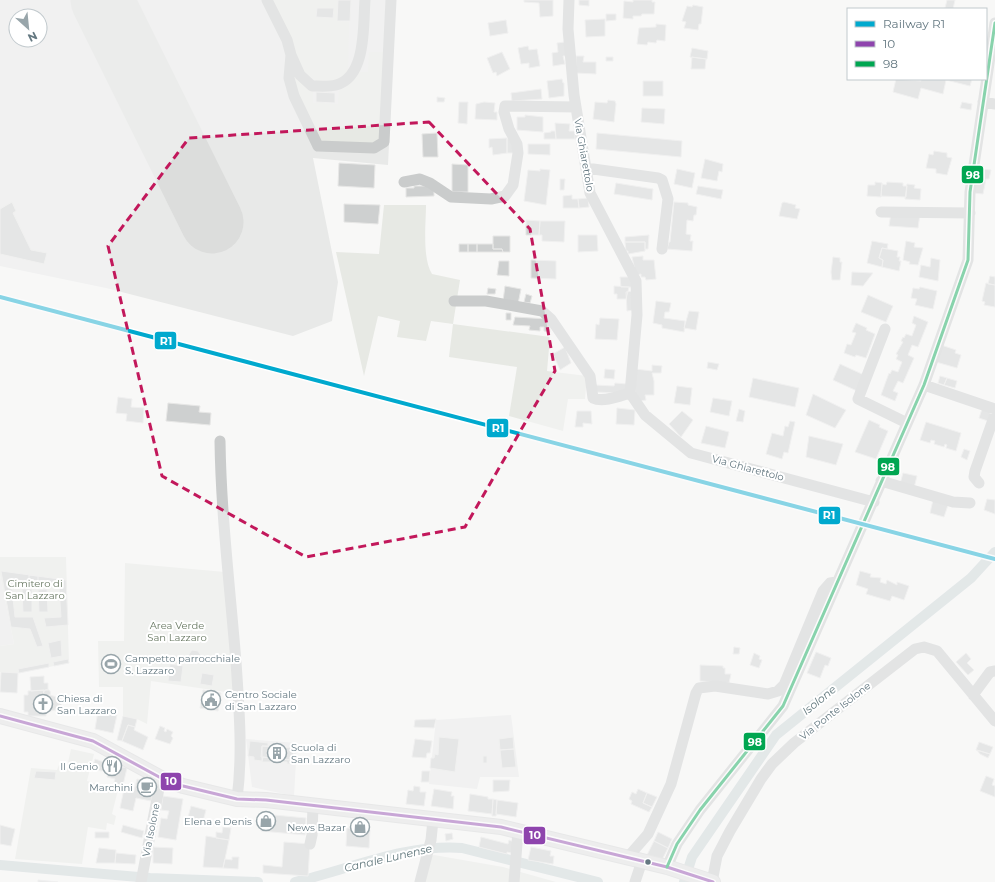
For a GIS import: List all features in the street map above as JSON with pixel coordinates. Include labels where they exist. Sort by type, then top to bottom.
[{"type":"main road","points":[[0,716],[93,741],[161,778],[206,793],[237,799],[266,800],[313,805],[518,831],[670,868],[711,882]]},
{"type":"street","points":[[267,0],[287,40],[291,55],[300,75],[312,86],[336,85],[348,78],[360,61],[365,0]]},
{"type":"street","points":[[291,55],[289,78],[294,96],[318,146],[374,148],[379,146],[384,142],[386,128],[391,0]]},
{"type":"street","name":"Via Ghiarettolo","points":[[569,0],[568,29],[576,107],[590,194],[636,281],[636,336],[631,361],[630,393],[645,415],[691,453],[874,502]]},
{"type":"street","points":[[987,75],[995,22]]},
{"type":"street","points":[[670,868],[677,844],[700,810],[783,706],[874,502],[881,481],[924,385],[968,260],[970,192],[986,80]]},
{"type":"street","points":[[983,102],[995,104]]},
{"type":"street","points":[[404,182],[420,179],[430,183],[451,197],[491,199],[504,196],[513,185],[518,153],[504,112],[505,106],[576,107]]},
{"type":"street","points":[[586,168],[658,178],[662,180],[668,199],[662,249]]},
{"type":"street","points":[[881,212],[970,213]]},
{"type":"street","points":[[454,301],[486,301],[542,311],[551,319],[590,376],[593,398],[596,400],[614,398],[630,393]]},
{"type":"street","points":[[885,329],[858,399],[907,423]]},
{"type":"street","points":[[924,385],[994,407],[995,409]]},
{"type":"street","points":[[979,483],[974,478],[975,471],[995,414]]},
{"type":"street","points":[[220,441],[220,478],[238,694],[241,770],[237,799]]},
{"type":"street","points":[[881,481],[953,502],[970,503]]},
{"type":"street","points":[[628,857],[648,834],[672,784],[696,693],[699,688],[715,686],[768,694],[778,691],[784,685],[823,591],[830,583],[837,582]]},
{"type":"street","name":"Via Ponte Isolone","points":[[711,882],[717,856],[761,779],[772,764],[800,739],[915,649],[924,647],[937,651],[995,721]]},
{"type":"street","points":[[973,695],[990,672],[995,671]]},
{"type":"street","name":"Via Isolone","points":[[141,881],[161,778]]},
{"type":"street","points":[[310,844],[312,835],[313,805]]},
{"type":"street","points":[[420,882],[431,840],[433,820]]},
{"type":"street","points":[[514,882],[518,831]]},
{"type":"street","points":[[635,882],[642,861]]},
{"type":"highlighted area","points":[[429,122],[530,229],[555,371],[465,527],[306,557],[162,476],[108,246],[189,138]]},
{"type":"shaded area","points":[[0,0],[396,0],[388,165],[313,158],[338,282],[332,321],[293,336],[106,288],[0,266]]},
{"type":"shaded area","points":[[0,575],[14,644],[0,646]]},
{"type":"shaded area","points":[[511,715],[519,777],[480,777],[477,789],[429,784],[436,720]]},
{"type":"shaded area","points":[[246,739],[297,743],[294,796],[252,787]]},
{"type":"green space","points":[[270,0],[338,0],[337,21],[349,22],[348,72],[339,81],[317,81],[305,74]]},
{"type":"green space","points":[[369,52],[383,52],[381,139],[375,144],[320,143],[296,94],[293,72],[313,92],[313,103],[338,104],[339,91],[347,86],[359,72],[368,72]]},
{"type":"green space","points":[[384,205],[426,205],[425,241],[427,259],[432,274],[460,280],[453,324],[431,321],[426,341],[397,337],[400,321],[378,316],[364,376],[336,252],[379,254]]},
{"type":"green space","points":[[453,324],[550,337],[547,371],[587,376],[585,399],[568,399],[563,431],[509,416],[517,367],[449,357]]},
{"type":"green space","name":"Cimitero di San Lazzaro","points":[[0,557],[66,557],[69,663],[19,673],[0,672],[0,646],[14,644],[0,575]]},
{"type":"green space","name":"Area Verde San Lazzaro","points":[[125,563],[225,572],[233,693],[151,681],[147,724],[137,719],[123,716],[123,687],[99,687],[98,641],[124,641]]},
{"type":"green space","points":[[71,749],[94,754],[87,781],[118,790],[112,814],[116,816],[114,825],[107,823],[106,830],[88,827],[82,864],[15,859],[31,768],[57,770],[59,765],[67,767]]},
{"type":"green space","points":[[434,855],[503,867],[556,882],[425,882],[432,856]]},
{"type":"building","points":[[338,0],[351,0],[350,21],[337,21]]},
{"type":"building","points":[[524,0],[553,0],[553,16],[540,17],[539,3],[524,2]]},
{"type":"building","points":[[579,0],[589,0],[589,6],[579,5]]},
{"type":"building","points":[[633,0],[652,0],[652,2],[655,2],[654,14],[633,16],[633,19],[623,18],[624,1],[633,2]]},
{"type":"building","points":[[947,0],[955,0],[953,8],[945,8]]},
{"type":"building","points":[[693,5],[703,7],[701,24],[699,24],[698,30],[684,28],[686,22],[682,21],[687,6],[692,7]]},
{"type":"building","points":[[317,8],[334,8],[333,18],[316,17]]},
{"type":"building","points":[[606,14],[616,14],[616,20],[606,21]]},
{"type":"building","points":[[605,19],[605,36],[586,37],[585,20]]},
{"type":"building","points":[[506,20],[508,33],[490,36],[488,23]]},
{"type":"building","points":[[656,24],[666,25],[665,41],[657,40],[656,43],[648,42],[647,45],[637,44],[639,28],[656,27]]},
{"type":"building","points":[[565,42],[566,56],[563,56],[565,64],[553,66],[552,53],[558,52],[557,43]]},
{"type":"building","points":[[528,46],[529,50],[537,49],[540,66],[529,68],[529,63],[521,64],[518,48]]},
{"type":"building","points":[[692,48],[708,51],[707,59],[690,57]]},
{"type":"building","points":[[502,52],[510,69],[497,76],[496,72],[493,73],[487,58]]},
{"type":"building","points":[[576,56],[584,56],[583,62],[596,62],[596,74],[576,73]]},
{"type":"building","points":[[606,57],[613,57],[613,61],[606,61]]},
{"type":"building","points":[[692,57],[706,59],[705,69],[691,69]]},
{"type":"building","points":[[562,79],[564,83],[564,96],[549,98],[547,81]]},
{"type":"building","points":[[896,80],[946,80],[943,94],[921,88],[918,99],[893,92]]},
{"type":"building","points":[[946,80],[972,80],[970,86]]},
{"type":"building","points":[[643,81],[663,81],[663,96],[643,96]]},
{"type":"building","points":[[541,89],[542,99],[512,101],[511,93]]},
{"type":"building","points":[[316,92],[335,93],[335,103],[316,102]]},
{"type":"building","points":[[437,97],[445,98],[444,102],[437,102]]},
{"type":"building","points":[[608,100],[615,101],[616,104],[614,122],[593,119],[595,102],[607,103]]},
{"type":"building","points":[[459,102],[468,102],[467,124],[458,123]]},
{"type":"building","points":[[484,102],[495,103],[494,112],[497,112],[497,120],[475,119],[476,104]]},
{"type":"building","points":[[962,102],[972,104],[971,110],[960,108]]},
{"type":"building","points":[[642,108],[665,109],[664,124],[641,122]]},
{"type":"building","points":[[525,115],[543,117],[543,132],[517,130],[517,117],[525,117]]},
{"type":"building","points":[[555,123],[570,124],[569,131],[575,131],[575,139],[556,139]]},
{"type":"building","points":[[555,131],[556,139],[544,139],[544,133]]},
{"type":"building","points":[[437,133],[438,157],[423,157],[422,134]]},
{"type":"building","points":[[597,133],[682,141],[681,157],[596,149]]},
{"type":"building","points":[[507,138],[507,153],[493,155],[492,147],[489,148],[489,139]]},
{"type":"building","points":[[512,138],[515,153],[507,153],[507,139]]},
{"type":"building","points":[[528,144],[550,144],[550,155],[528,154]]},
{"type":"building","points":[[934,151],[947,153],[947,157],[952,158],[947,175],[936,173],[936,169],[926,168],[929,154],[933,155]]},
{"type":"building","points":[[705,159],[723,164],[722,172],[719,171],[717,181],[701,178]]},
{"type":"building","points":[[339,163],[375,165],[374,188],[338,186]]},
{"type":"building","points":[[452,164],[468,165],[468,192],[452,192]]},
{"type":"building","points":[[540,169],[550,170],[546,205],[524,201],[528,170],[540,171]]},
{"type":"building","points":[[677,169],[695,173],[692,188],[674,184]]},
{"type":"building","points":[[981,169],[991,170],[989,179],[986,179],[983,194],[973,193],[977,171],[981,172]]},
{"type":"building","points":[[560,179],[565,179],[564,190],[560,190]]},
{"type":"building","points":[[875,182],[882,183],[881,197],[867,196],[868,185],[875,185]]},
{"type":"building","points":[[887,182],[903,183],[903,186],[907,186],[906,197],[881,196],[882,184],[886,185]]},
{"type":"building","points":[[616,183],[653,189],[652,200],[614,194]]},
{"type":"building","points":[[907,184],[915,185],[914,188],[921,189],[920,200],[905,199]]},
{"type":"building","points":[[414,186],[429,186],[434,188],[434,196],[406,197],[406,188],[414,188]]},
{"type":"building","points":[[698,186],[723,190],[721,199],[696,194]]},
{"type":"building","points":[[572,195],[572,199],[578,199],[579,208],[563,208],[563,196]]},
{"type":"building","points":[[588,198],[589,207],[579,208],[578,199]]},
{"type":"building","points":[[12,202],[16,211],[13,213],[31,250],[47,253],[44,264],[0,254],[0,209]]},
{"type":"building","points":[[674,202],[688,203],[688,205],[697,207],[696,215],[694,215],[693,221],[687,220],[686,234],[691,235],[690,241],[693,241],[692,251],[667,249],[670,242]]},
{"type":"building","points":[[784,202],[796,205],[795,208],[800,209],[797,219],[779,216],[782,203]]},
{"type":"building","points":[[344,204],[380,205],[378,224],[344,222]]},
{"type":"building","points":[[891,213],[920,214],[918,228],[889,226]]},
{"type":"building","points":[[526,220],[540,221],[539,235],[526,235]]},
{"type":"building","points":[[540,221],[565,221],[564,242],[542,241],[542,235],[539,235]]},
{"type":"building","points":[[578,235],[597,235],[598,251],[578,252]]},
{"type":"building","points":[[649,235],[648,249],[645,249],[645,242],[625,242],[625,237]]},
{"type":"building","points":[[493,236],[510,236],[510,252],[503,252],[502,249],[493,249]]},
{"type":"building","points":[[872,241],[888,244],[887,249],[882,248],[879,258],[883,260],[882,267],[867,263]]},
{"type":"building","points":[[906,241],[915,243],[914,247],[923,248],[918,265],[909,264],[910,262],[903,260]]},
{"type":"building","points":[[625,242],[645,242],[645,251],[628,254],[628,251],[626,251]]},
{"type":"building","points":[[459,244],[468,244],[468,252],[459,252]]},
{"type":"building","points":[[468,244],[477,244],[477,252],[468,252]]},
{"type":"building","points":[[477,244],[493,244],[493,249],[502,249],[503,252],[477,252]]},
{"type":"building","points":[[882,248],[898,251],[897,257],[900,257],[899,261],[901,261],[899,271],[882,267],[883,260],[879,258]]},
{"type":"building","points":[[643,256],[643,260],[654,260],[656,279],[646,280],[645,277],[641,277],[641,274],[636,275],[632,257]]},
{"type":"building","points":[[833,257],[840,258],[840,262],[842,262],[840,280],[832,280],[831,272]]},
{"type":"building","points":[[931,258],[940,260],[938,281],[919,277],[921,265],[930,267]]},
{"type":"building","points":[[531,260],[556,261],[556,279],[531,278]]},
{"type":"building","points":[[499,261],[509,261],[509,276],[497,275]]},
{"type":"building","points":[[852,272],[873,273],[863,286],[851,285]]},
{"type":"building","points":[[990,276],[995,277],[995,285],[988,284]]},
{"type":"building","points":[[620,277],[631,277],[632,287],[621,287]]},
{"type":"building","points":[[986,283],[995,285],[995,307],[984,305],[985,302],[982,301]]},
{"type":"building","points":[[505,286],[521,289],[518,304],[503,301]]},
{"type":"building","points":[[614,286],[629,287],[626,299],[617,299],[617,294],[614,294]]},
{"type":"building","points":[[920,287],[937,291],[933,309],[915,305],[917,299],[911,298],[913,288],[919,289]]},
{"type":"building","points":[[488,288],[496,289],[495,294],[487,294]]},
{"type":"building","points":[[633,291],[634,310],[627,311],[626,292]]},
{"type":"building","points":[[526,294],[532,296],[530,303],[524,302]]},
{"type":"building","points":[[868,295],[893,306],[886,322],[861,312]]},
{"type":"building","points":[[656,301],[671,303],[669,312],[665,312],[664,318],[685,321],[684,332],[662,328],[662,325],[653,323]]},
{"type":"building","points":[[689,311],[699,312],[696,330],[684,328]]},
{"type":"building","points":[[506,313],[511,313],[511,320],[506,320]]},
{"type":"building","points":[[914,316],[928,322],[918,347],[912,345],[908,355],[914,358],[903,383],[898,381],[893,391],[898,393],[895,401],[881,395],[889,373],[890,374],[892,370],[898,372],[902,362],[896,359],[898,355],[896,354],[903,342],[901,341],[903,337],[904,338],[906,334],[912,336],[916,325],[912,323]]},
{"type":"building","points":[[515,317],[548,319],[550,323],[550,332],[544,331],[544,327],[540,327],[540,331],[529,330],[530,326],[513,325]]},
{"type":"building","points":[[600,318],[619,319],[617,340],[595,339],[596,324],[599,325]]},
{"type":"building","points":[[856,323],[875,334],[866,358],[856,355],[855,357],[844,353],[847,344],[851,345],[856,333],[852,332]]},
{"type":"building","points":[[941,345],[956,350],[955,353],[961,355],[957,368],[936,362]]},
{"type":"building","points":[[565,347],[571,363],[560,370],[553,354]]},
{"type":"building","points":[[708,362],[719,364],[717,370],[707,368]]},
{"type":"building","points":[[840,364],[864,375],[857,391],[833,380]]},
{"type":"building","points":[[652,365],[662,366],[661,373],[652,373],[654,381],[654,395],[645,395],[646,400],[639,401],[635,395],[635,369],[652,371]]},
{"type":"building","points":[[605,369],[615,370],[614,379],[604,378]]},
{"type":"building","points":[[940,376],[947,378],[944,385],[938,383]]},
{"type":"building","points":[[753,378],[799,388],[795,407],[749,397]]},
{"type":"building","points":[[947,378],[957,381],[955,388],[944,385]]},
{"type":"building","points":[[615,383],[627,384],[626,391],[620,393],[595,392],[595,385],[614,386]]},
{"type":"building","points":[[677,386],[692,388],[690,405],[674,403]]},
{"type":"building","points":[[813,394],[846,410],[835,428],[806,415]]},
{"type":"building","points":[[118,397],[132,399],[131,407],[144,408],[143,423],[126,421],[127,414],[116,413]]},
{"type":"building","points":[[713,398],[732,401],[729,416],[710,412]]},
{"type":"building","points":[[168,403],[200,406],[199,412],[211,413],[210,425],[166,421]]},
{"type":"building","points":[[617,408],[635,410],[634,425],[616,424]]},
{"type":"building","points":[[739,409],[745,411],[743,422],[736,421]]},
{"type":"building","points":[[982,409],[991,411],[988,421],[979,418]]},
{"type":"building","points":[[577,411],[591,411],[592,424],[583,423],[583,427],[575,427]]},
{"type":"building","points":[[682,411],[693,420],[681,437],[669,424]]},
{"type":"building","points":[[869,420],[888,431],[876,459],[855,452]]},
{"type":"building","points":[[790,421],[795,422],[788,453],[784,452],[782,459],[766,454],[772,433],[783,436],[785,426],[788,427]]},
{"type":"building","points":[[926,422],[961,433],[956,451],[946,448],[947,445],[945,444],[944,447],[934,444],[935,441],[931,440],[930,443],[920,440]]},
{"type":"building","points":[[706,426],[729,432],[725,448],[701,443]]},
{"type":"building","points":[[809,436],[843,444],[836,465],[806,457]]},
{"type":"building","points":[[964,449],[970,451],[967,460],[961,457]]},
{"type":"building","points":[[903,473],[917,476],[914,488],[900,484]]},
{"type":"building","points":[[987,499],[995,500],[995,514],[984,510]]},
{"type":"building","points":[[933,500],[948,505],[944,517],[930,513]]},
{"type":"building","points":[[1,571],[66,580],[68,625],[46,627],[44,618],[61,617],[59,587],[11,579],[15,617],[33,617],[43,646],[37,647],[30,629],[11,627]]},
{"type":"building","points":[[860,571],[871,574],[870,577],[881,578],[880,582],[886,584],[887,580],[897,585],[897,582],[909,586],[904,600],[892,596],[890,601],[866,594],[868,589],[856,585]]},
{"type":"building","points":[[29,575],[38,576],[38,583],[29,582]]},
{"type":"building","points":[[22,589],[32,589],[32,612],[23,612]]},
{"type":"building","points":[[47,589],[48,612],[39,612],[38,590]]},
{"type":"building","points":[[61,640],[62,656],[51,658],[48,643]]},
{"type":"building","points":[[734,647],[740,648],[739,654],[733,654]]},
{"type":"building","points":[[192,650],[198,651],[202,657],[197,663],[189,661],[189,654]]},
{"type":"building","points":[[816,652],[831,658],[828,666],[825,665],[820,678],[807,673]]},
{"type":"building","points":[[754,653],[760,656],[759,659],[762,660],[759,668],[750,665]]},
{"type":"building","points":[[966,653],[971,659],[967,663],[974,670],[968,675],[956,662]]},
{"type":"building","points":[[68,659],[69,663],[54,666],[53,662]]},
{"type":"building","points":[[49,663],[49,667],[19,673],[18,669]]},
{"type":"building","points":[[170,664],[183,666],[181,682],[168,681]]},
{"type":"building","points":[[700,665],[723,666],[723,668],[725,668],[725,674],[731,674],[729,683],[700,681]]},
{"type":"building","points":[[1,672],[18,673],[17,693],[0,692]]},
{"type":"building","points":[[202,673],[214,675],[212,686],[200,684]]},
{"type":"building","points":[[44,676],[44,683],[48,683],[48,690],[31,691],[30,677]]},
{"type":"building","points":[[47,689],[50,690],[50,696],[47,697],[44,696],[43,693],[44,690]]},
{"type":"building","name":"Chiesa di San Lazzaro","points":[[44,690],[43,696],[50,695],[60,698],[62,703],[60,709],[46,712],[46,716],[28,716],[28,712],[24,712],[24,695],[28,695],[28,691]]},
{"type":"building","name":"Centro Sociale di San Lazzaro","points":[[203,690],[221,693],[218,711],[200,708]]},
{"type":"building","points":[[98,711],[117,715],[113,733],[95,729]]},
{"type":"building","points":[[123,716],[137,719],[135,727],[128,725],[122,741],[117,740]]},
{"type":"building","points":[[436,719],[434,728],[414,727],[415,720]]},
{"type":"building","points":[[128,725],[135,727],[134,730],[148,737],[143,750],[122,741]]},
{"type":"building","points":[[160,726],[165,728],[164,731],[166,732],[167,729],[173,732],[171,736],[173,738],[170,744],[155,739]]},
{"type":"building","points":[[439,737],[459,739],[455,772],[430,768],[431,758],[434,758],[435,754],[438,755]]},
{"type":"building","points":[[513,737],[514,749],[500,750],[499,739]]},
{"type":"building","points":[[415,739],[432,741],[430,753],[427,753],[426,758],[412,757]]},
{"type":"building","points":[[250,741],[268,743],[268,746],[262,746],[262,761],[254,760],[254,757],[248,756]]},
{"type":"building","points":[[979,742],[993,747],[990,754],[976,750]]},
{"type":"building","name":"Scuola di San Lazzaro","points":[[262,746],[294,748],[293,760],[261,757]]},
{"type":"building","points":[[514,749],[516,767],[502,768],[500,750]]},
{"type":"building","points":[[977,750],[990,754],[988,758],[980,754]]},
{"type":"building","points":[[483,756],[487,756],[487,763],[483,763]]},
{"type":"building","points":[[263,757],[290,760],[290,764],[287,764],[287,762],[262,762]]},
{"type":"building","points":[[95,759],[104,762],[102,771],[92,769]]},
{"type":"building","points":[[110,764],[127,768],[122,789],[113,786],[115,779],[107,777]]},
{"type":"building","points":[[36,771],[56,772],[55,780],[34,778]]},
{"type":"building","points":[[422,771],[430,771],[429,782],[421,782]]},
{"type":"building","points":[[986,776],[994,779],[992,785],[995,786],[995,797],[980,791]]},
{"type":"building","points":[[137,779],[155,783],[151,801],[136,798],[133,811],[120,808],[124,789],[134,791]]},
{"type":"building","points":[[493,780],[510,780],[509,791],[493,792]]},
{"type":"building","points":[[414,786],[420,787],[420,792],[426,792],[424,806],[406,804],[408,790],[413,791]]},
{"type":"building","points":[[434,789],[452,792],[451,796],[454,796],[453,809],[431,806]]},
{"type":"building","points":[[638,789],[647,793],[643,803],[652,807],[649,812],[631,804],[632,801],[629,799],[632,792],[636,794]]},
{"type":"building","points":[[647,793],[657,797],[652,807],[643,803]]},
{"type":"building","points":[[470,794],[493,799],[492,814],[468,811]]},
{"type":"building","points":[[163,796],[183,799],[176,840],[158,837],[161,818],[167,819],[169,811],[161,810]]},
{"type":"building","points":[[493,799],[497,800],[496,816],[492,816]]},
{"type":"building","points":[[497,800],[518,803],[516,817],[496,814]]},
{"type":"building","points":[[191,806],[206,810],[202,825],[187,821]]},
{"type":"building","points":[[263,814],[306,818],[305,835],[261,831]]},
{"type":"building","points":[[0,825],[15,829],[11,846],[0,844]]},
{"type":"building","points":[[123,825],[144,831],[142,838],[121,832]]},
{"type":"building","points":[[223,827],[231,828],[229,840],[216,838],[216,832],[222,833]]},
{"type":"building","points":[[347,828],[370,830],[369,848],[346,846]]},
{"type":"building","points":[[95,832],[109,832],[109,838],[95,838]]},
{"type":"building","points":[[658,832],[672,839],[668,848],[654,841]]},
{"type":"building","points":[[452,833],[453,839],[446,841],[445,834]]},
{"type":"building","points":[[206,836],[229,840],[223,868],[203,867]]},
{"type":"building","points":[[481,837],[508,844],[509,840],[514,842],[511,853],[507,852],[507,854],[479,847]]},
{"type":"building","points":[[654,841],[668,848],[662,860],[647,855]]},
{"type":"building","points":[[284,842],[310,844],[308,876],[263,873],[263,865],[282,867]]},
{"type":"building","points":[[153,847],[173,848],[172,864],[153,863]]},
{"type":"building","points":[[531,847],[551,851],[550,856],[554,856],[553,864],[528,860]]},
{"type":"building","points":[[99,848],[116,850],[115,863],[96,863]]},
{"type":"building","points":[[116,853],[136,855],[135,864],[115,863]]},
{"type":"building","points":[[232,857],[239,857],[238,869],[223,868],[225,859],[232,860]]},
{"type":"building","points":[[38,880],[58,882],[38,882]]},
{"type":"waterway","name":"Isolone","points":[[684,882],[692,857],[776,735],[971,578],[995,552]]},
{"type":"waterway","name":"Canale Lunense","points":[[295,882],[398,854],[440,848],[462,848],[598,882]]},
{"type":"waterway","name":"Canale Lunense","points":[[0,865],[150,878],[258,882]]},
{"type":"runway","points":[[102,0],[212,222]]},
{"type":"rail line","name":"R1","points":[[0,297],[995,559]]},
{"type":"transit line","name":"98","points":[[987,77],[995,23]]},
{"type":"transit line","name":"98","points":[[667,867],[677,844],[700,810],[783,706],[924,385],[968,260],[970,192],[987,80]]},
{"type":"transit line","name":"10","points":[[0,716],[93,741],[161,778],[183,786],[237,799],[266,800],[501,827],[667,867],[713,882]]},
{"type":"place","name":"Campetto parrocchiale S. Lazzaro","points":[[111,664]]},
{"type":"place","name":"Centro Sociale di San Lazzaro","points":[[211,700]]},
{"type":"place","name":"Chiesa di San Lazzaro","points":[[43,704]]},
{"type":"place","name":"Scuola di San Lazzaro","points":[[277,753]]},
{"type":"place","name":"Il Genio","points":[[112,766]]},
{"type":"place","name":"Marchini","points":[[147,787]]},
{"type":"place","name":"Elena e Denis","points":[[266,821]]},
{"type":"place","name":"News Bazar","points":[[360,827]]}]
